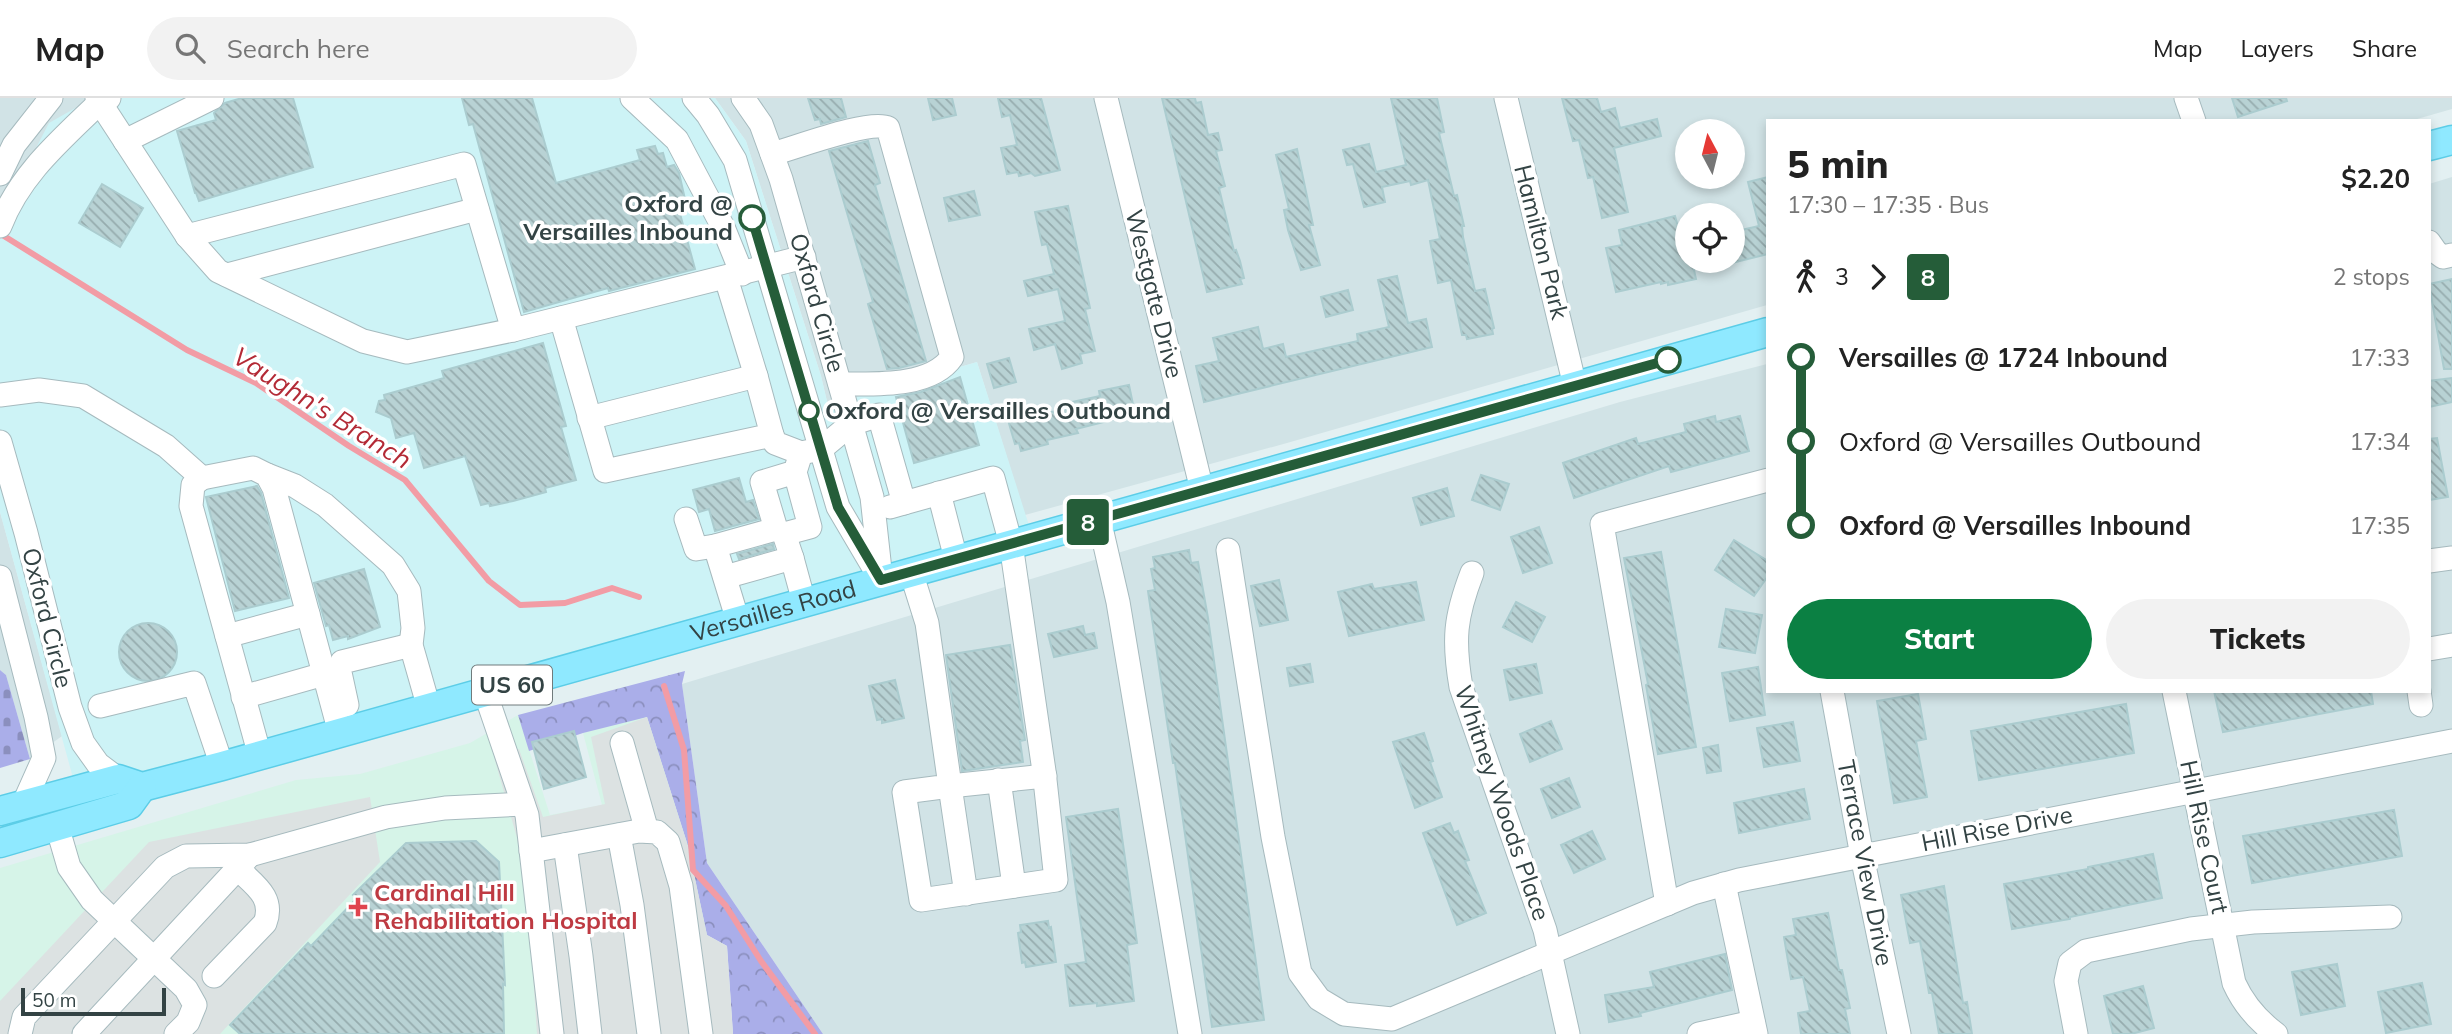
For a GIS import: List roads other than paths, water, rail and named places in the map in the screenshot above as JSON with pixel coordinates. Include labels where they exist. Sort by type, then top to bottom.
[{"type":"main road","points":[[2431,145],[2452,140]]},
{"type":"main road","name":"Versailles Road","points":[[11,808],[260,756],[1202,490],[1766,334]]},
{"type":"main road","name":"Versailles Road","points":[[0,843],[129,805],[130,783]]},
{"type":"street","points":[[0,174],[14,145],[51,98]]},
{"type":"street","points":[[125,141],[212,98]]},
{"type":"street","points":[[632,98],[677,140],[723,227],[772,435],[775,443],[806,458]]},
{"type":"street","name":"Oxford Circle","points":[[694,98],[708,115],[735,160],[767,268],[806,458],[881,580]]},
{"type":"street","name":"Oxford Circle","points":[[743,98],[761,124],[804,257],[872,497],[881,580]]},
{"type":"street","points":[[754,98],[761,124]]},
{"type":"street","name":"Westgate Drive","points":[[1106,98],[1202,490]]},
{"type":"street","name":"Hamilton Park","points":[[1506,98],[1575,386]]},
{"type":"street","points":[[2186,98],[2193,119]]},
{"type":"street","points":[[0,226],[16,192],[32,169],[102,99],[125,141],[187,236],[218,271],[363,341],[407,352],[513,330],[804,257]]},
{"type":"street","points":[[772,154],[860,128],[882,125],[888,128],[951,357],[945,365],[932,373],[902,383],[840,384]]},
{"type":"street","points":[[187,236],[464,164],[513,330]]},
{"type":"street","points":[[227,275],[477,209]]},
{"type":"street","points":[[2431,245],[2443,257],[2452,255]]},
{"type":"street","points":[[561,318],[604,471],[772,435]]},
{"type":"street","points":[[589,418],[756,376]]},
{"type":"street","points":[[0,395],[40,390],[83,396],[166,446],[202,478]]},
{"type":"street","points":[[804,602],[792,558],[762,482],[806,458],[851,424],[879,415],[904,503]]},
{"type":"street","name":"Oxford Circle","points":[[0,442],[26,533],[69,707],[83,743],[98,764],[130,783]]},
{"type":"street","points":[[806,458],[810,527]]},
{"type":"street","points":[[260,756],[191,506],[193,485],[202,478],[253,468],[295,486],[325,505],[393,565],[409,591],[413,628],[411,645],[429,708]]},
{"type":"street","points":[[267,475],[274,488],[308,614],[333,668],[346,731]]},
{"type":"street","points":[[874,512],[993,478],[1011,544],[1045,776],[1056,880],[922,900],[904,792],[1045,776]]},
{"type":"street","points":[[1667,904],[1602,524],[1766,481]]},
{"type":"street","points":[[939,493],[956,559]]},
{"type":"street","points":[[686,519],[696,549],[780,531],[810,527],[827,529],[848,524]]},
{"type":"street","points":[[1099,519],[1118,602],[1190,1034]]},
{"type":"street","points":[[715,546],[738,621]]},
{"type":"street","points":[[1228,550],[1273,837],[1300,973],[1319,999],[1344,1014],[1396,1026]]},
{"type":"street","points":[[724,578],[792,558]]},
{"type":"street","points":[[2431,561],[2452,558]]},
{"type":"street","points":[[911,572],[927,624],[966,894]]},
{"type":"street","name":"Whitney Woods Place","points":[[1472,573],[1456,624],[1455,653],[1461,687],[1552,951],[1568,1034]]},
{"type":"street","name":"Oxford Circle","points":[[0,577],[3,602],[36,717],[44,758],[11,808]]},
{"type":"street","points":[[226,636],[308,614]]},
{"type":"street","points":[[243,697],[411,645]]},
{"type":"street","points":[[2431,649],[2452,645]]},
{"type":"street","points":[[100,706],[194,683],[222,766]]},
{"type":"street","points":[[485,692],[527,815],[552,1034]]},
{"type":"street","name":"Terrace View Drive","points":[[1832,693],[1862,856],[1899,1034]]},
{"type":"street","name":"Hill Rise Court","points":[[2174,693],[2234,983],[2242,1002],[2260,1022],[2276,1034]]},
{"type":"street","name":"Hill Rise Drive","points":[[1396,1026],[1552,951],[1693,892],[1862,856],[2452,741]]},
{"type":"street","points":[[622,743],[647,831]]},
{"type":"street","points":[[999,780],[1014,886]]},
{"type":"street","points":[[20,1034],[24,1017],[165,867],[186,856],[243,862],[386,817],[445,808],[523,804]]},
{"type":"street","points":[[57,826],[69,867],[92,900],[186,989],[195,1005],[188,1022],[176,1034]]},
{"type":"street","points":[[531,851],[647,831],[657,832],[667,842],[681,886],[701,1034]]},
{"type":"street","points":[[619,835],[632,905],[649,1034]]},
{"type":"street","points":[[565,845],[582,956],[590,1034]]},
{"type":"street","points":[[84,1034],[243,862]]},
{"type":"street","points":[[214,976],[265,923],[269,912],[266,898],[243,862]]},
{"type":"street","points":[[1699,1034],[1755,1028],[1724,884]]},
{"type":"street","points":[[2076,1034],[2066,981],[2070,963],[2086,951],[2221,925],[2390,917]]},
{"type":"waterway","name":"Vaughn's Branch","points":[[4,236],[187,350],[256,383],[405,480],[489,581],[520,605],[565,603],[612,588],[639,597]]},
{"type":"waterway","name":"Vaughn's Branch","points":[[664,686],[684,750],[693,870],[726,906],[761,961],[815,1034]]},
{"type":"place","name":"Oxford @ Versailles Inbound","points":[[752,218]]},
{"type":"place","name":"Oxford @ Versailles Outbound","points":[[809,411]]},
{"type":"place","name":"Cardinal Hill Rehabilitation Hospital","points":[[358,907]]}]
